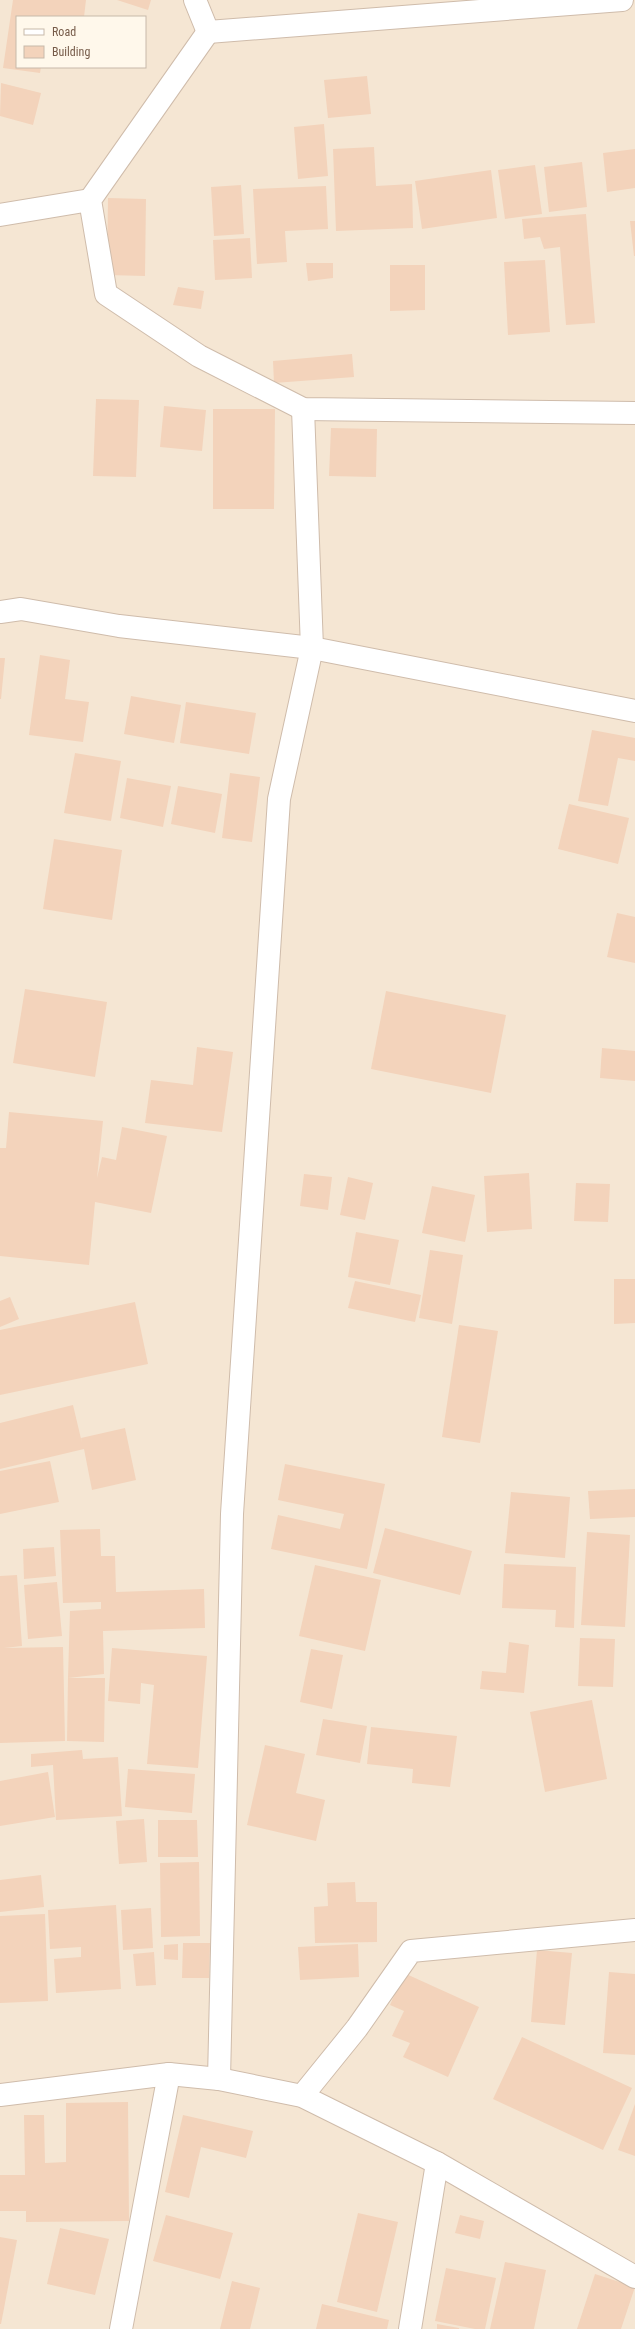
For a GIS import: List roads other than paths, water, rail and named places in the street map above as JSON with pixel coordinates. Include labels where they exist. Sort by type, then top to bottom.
[{"type":"street","points":[[195,0],[208,32]]},
{"type":"street","points":[[208,32],[622,0]]},
{"type":"street","points":[[208,32],[90,200],[106,294],[199,356],[303,409],[635,413]]},
{"type":"street","points":[[0,215],[90,200]]},
{"type":"street","points":[[219,2079],[232,1514],[279,799],[312,648],[303,409]]},
{"type":"street","points":[[0,612],[21,609],[119,626],[312,648],[635,711]]},
{"type":"street","points":[[302,2096],[357,2028],[411,1951],[635,1930]]},
{"type":"street","points":[[121,2329],[169,2074]]},
{"type":"street","points":[[0,2095],[169,2074],[219,2079],[302,2096],[437,2163],[635,2277]]},
{"type":"street","points":[[410,2329],[437,2163]]}]
